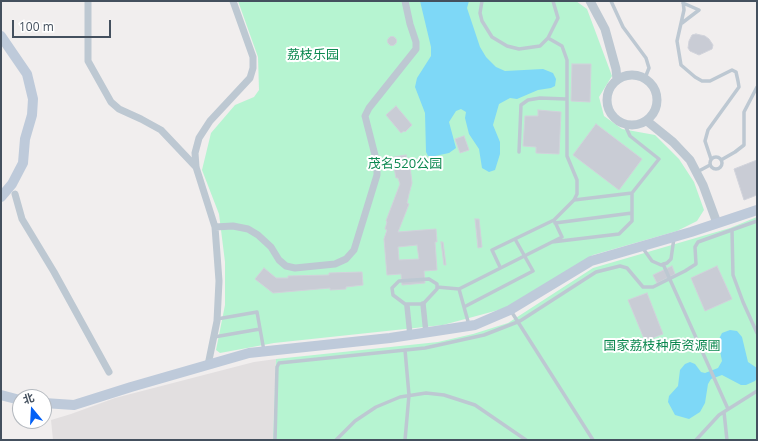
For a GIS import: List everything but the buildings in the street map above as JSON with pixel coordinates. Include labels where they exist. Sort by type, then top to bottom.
[{"type":"main road","points":[[1,36],[27,74],[33,99],[23,163],[12,184],[1,197]]},
{"type":"main road","points":[[52,404],[74,405],[243,354],[410,335],[470,326],[510,310],[583,265],[757,210]]},
{"type":"main road","points":[[1,396],[12,398]]},
{"type":"street","points":[[88,1],[88,61],[111,102],[119,109],[142,119],[161,130],[196,167]]},
{"type":"street","points":[[208,365],[217,319],[219,281],[215,227],[196,167],[195,153],[199,138],[210,121],[250,78],[253,57],[233,1]]},
{"type":"street","points":[[215,227],[233,226],[248,229],[258,235],[271,247],[279,260],[286,266],[295,268],[335,264],[348,258],[354,250],[377,174],[377,163],[365,116],[369,108],[416,49],[416,42],[405,1]]},
{"type":"street","points":[[590,1],[605,29],[616,69],[617,80]]},
{"type":"street","points":[[631,75],[645,78],[654,87],[658,97],[654,113],[647,121],[637,126],[625,125],[613,118],[607,105],[608,91],[617,80],[631,75]]},
{"type":"street","points":[[647,121],[679,147],[697,172],[717,223]]},
{"type":"street","points":[[15,194],[22,219],[54,272],[109,372]]},
{"type":"street","points":[[423,304],[426,333]]},
{"type":"street","points":[[407,306],[410,335]]},
{"type":"lane","points":[[482,1],[480,13],[482,21],[492,37],[507,46],[532,48],[540,46],[548,38],[558,18],[553,1]]},
{"type":"lane","points":[[611,1],[623,27],[646,58],[649,68],[645,78]]},
{"type":"lane","points":[[682,24],[699,10],[683,2],[682,24],[677,41],[681,65],[695,77],[710,81],[732,70],[736,72],[738,81],[739,87],[708,130],[705,141],[711,159],[710,165]]},
{"type":"lane","points":[[548,38],[562,46],[567,60],[566,99],[568,122],[566,156],[578,186],[574,200],[554,222]]},
{"type":"lane","points":[[721,160],[735,152],[744,144],[744,112],[757,87]]},
{"type":"lane","points":[[519,152],[521,105],[528,100],[540,98],[566,99]]},
{"type":"lane","points":[[552,242],[619,234],[632,221],[632,193],[659,159],[630,136],[625,125]]},
{"type":"lane","points":[[711,159],[717,157],[721,160]]},
{"type":"lane","points":[[710,165],[714,169],[719,168],[722,164],[721,160]]},
{"type":"lane","points":[[697,172],[710,165]]},
{"type":"lane","points":[[574,200],[632,193]]},
{"type":"lane","points":[[500,267],[492,250],[554,222],[632,213]]},
{"type":"lane","points":[[274,440],[278,364],[405,350],[462,340],[499,330],[518,322],[596,272],[613,267],[625,267],[639,284],[646,288],[653,286],[685,271],[696,264],[695,246],[698,242],[757,221]]},
{"type":"lane","points":[[437,287],[459,289],[562,237],[554,222]]},
{"type":"lane","points":[[732,230],[733,274],[743,302],[757,333]]},
{"type":"lane","points":[[642,246],[652,261],[664,264],[671,259],[674,237]]},
{"type":"lane","points":[[464,307],[533,271],[515,239]]},
{"type":"lane","points":[[664,264],[724,400],[726,410],[727,440]]},
{"type":"lane","points":[[429,279],[437,284],[437,287],[432,296],[423,304],[405,304],[393,295],[392,288],[399,281],[429,279]]},
{"type":"lane","points":[[459,289],[470,326]]},
{"type":"lane","points":[[510,310],[593,440]]},
{"type":"lane","points":[[217,319],[257,312],[264,351]]},
{"type":"lane","points":[[214,337],[260,329]]},
{"type":"lane","points":[[405,350],[409,395],[406,440]]},
{"type":"lane","points":[[696,440],[705,428],[726,410],[757,391]]},
{"type":"lane","points":[[336,440],[366,412],[388,401],[409,395],[426,393],[444,395],[475,405],[526,440]]},
{"type":"shaded area","points":[[276,359],[273,440],[53,440],[52,420],[115,398],[254,362]]},
{"type":"green space","name":"茂名520公园","points":[[238,1],[576,1],[587,9],[612,76],[599,97],[604,116],[622,129],[655,135],[679,159],[694,182],[704,210],[697,221],[677,231],[593,255],[506,308],[443,325],[274,343],[220,353],[216,350],[225,305],[225,262],[219,214],[202,170],[211,133],[235,105],[254,97],[259,90],[258,57]]},
{"type":"green space","name":"国家荔枝种质资源圃","points":[[757,217],[757,440],[273,440],[276,359],[438,342],[473,334],[508,323],[593,268],[730,228]]},
{"type":"water","points":[[420,1],[469,1],[467,8],[480,47],[486,57],[496,67],[505,71],[543,69],[553,73],[556,79],[555,86],[551,88],[538,90],[517,99],[510,98],[499,104],[493,125],[500,142],[500,154],[495,170],[489,172],[482,168],[479,149],[469,134],[465,118],[466,112],[461,109],[456,111],[449,122],[456,148],[449,153],[435,156],[428,156],[426,152],[425,113],[415,87],[417,78],[431,56],[431,47]]},
{"type":"water","points":[[730,330],[737,331],[742,337],[748,362],[757,368],[757,378],[755,381],[746,385],[741,385],[722,375],[711,379],[708,384],[705,403],[700,412],[689,419],[675,415],[668,402],[669,396],[678,386],[680,370],[685,364],[690,362],[695,364],[701,372],[705,373],[718,368],[722,361],[718,341],[722,333]]},
{"type":"park label","name":"荔枝乐园","points":[[313,55]]}]
